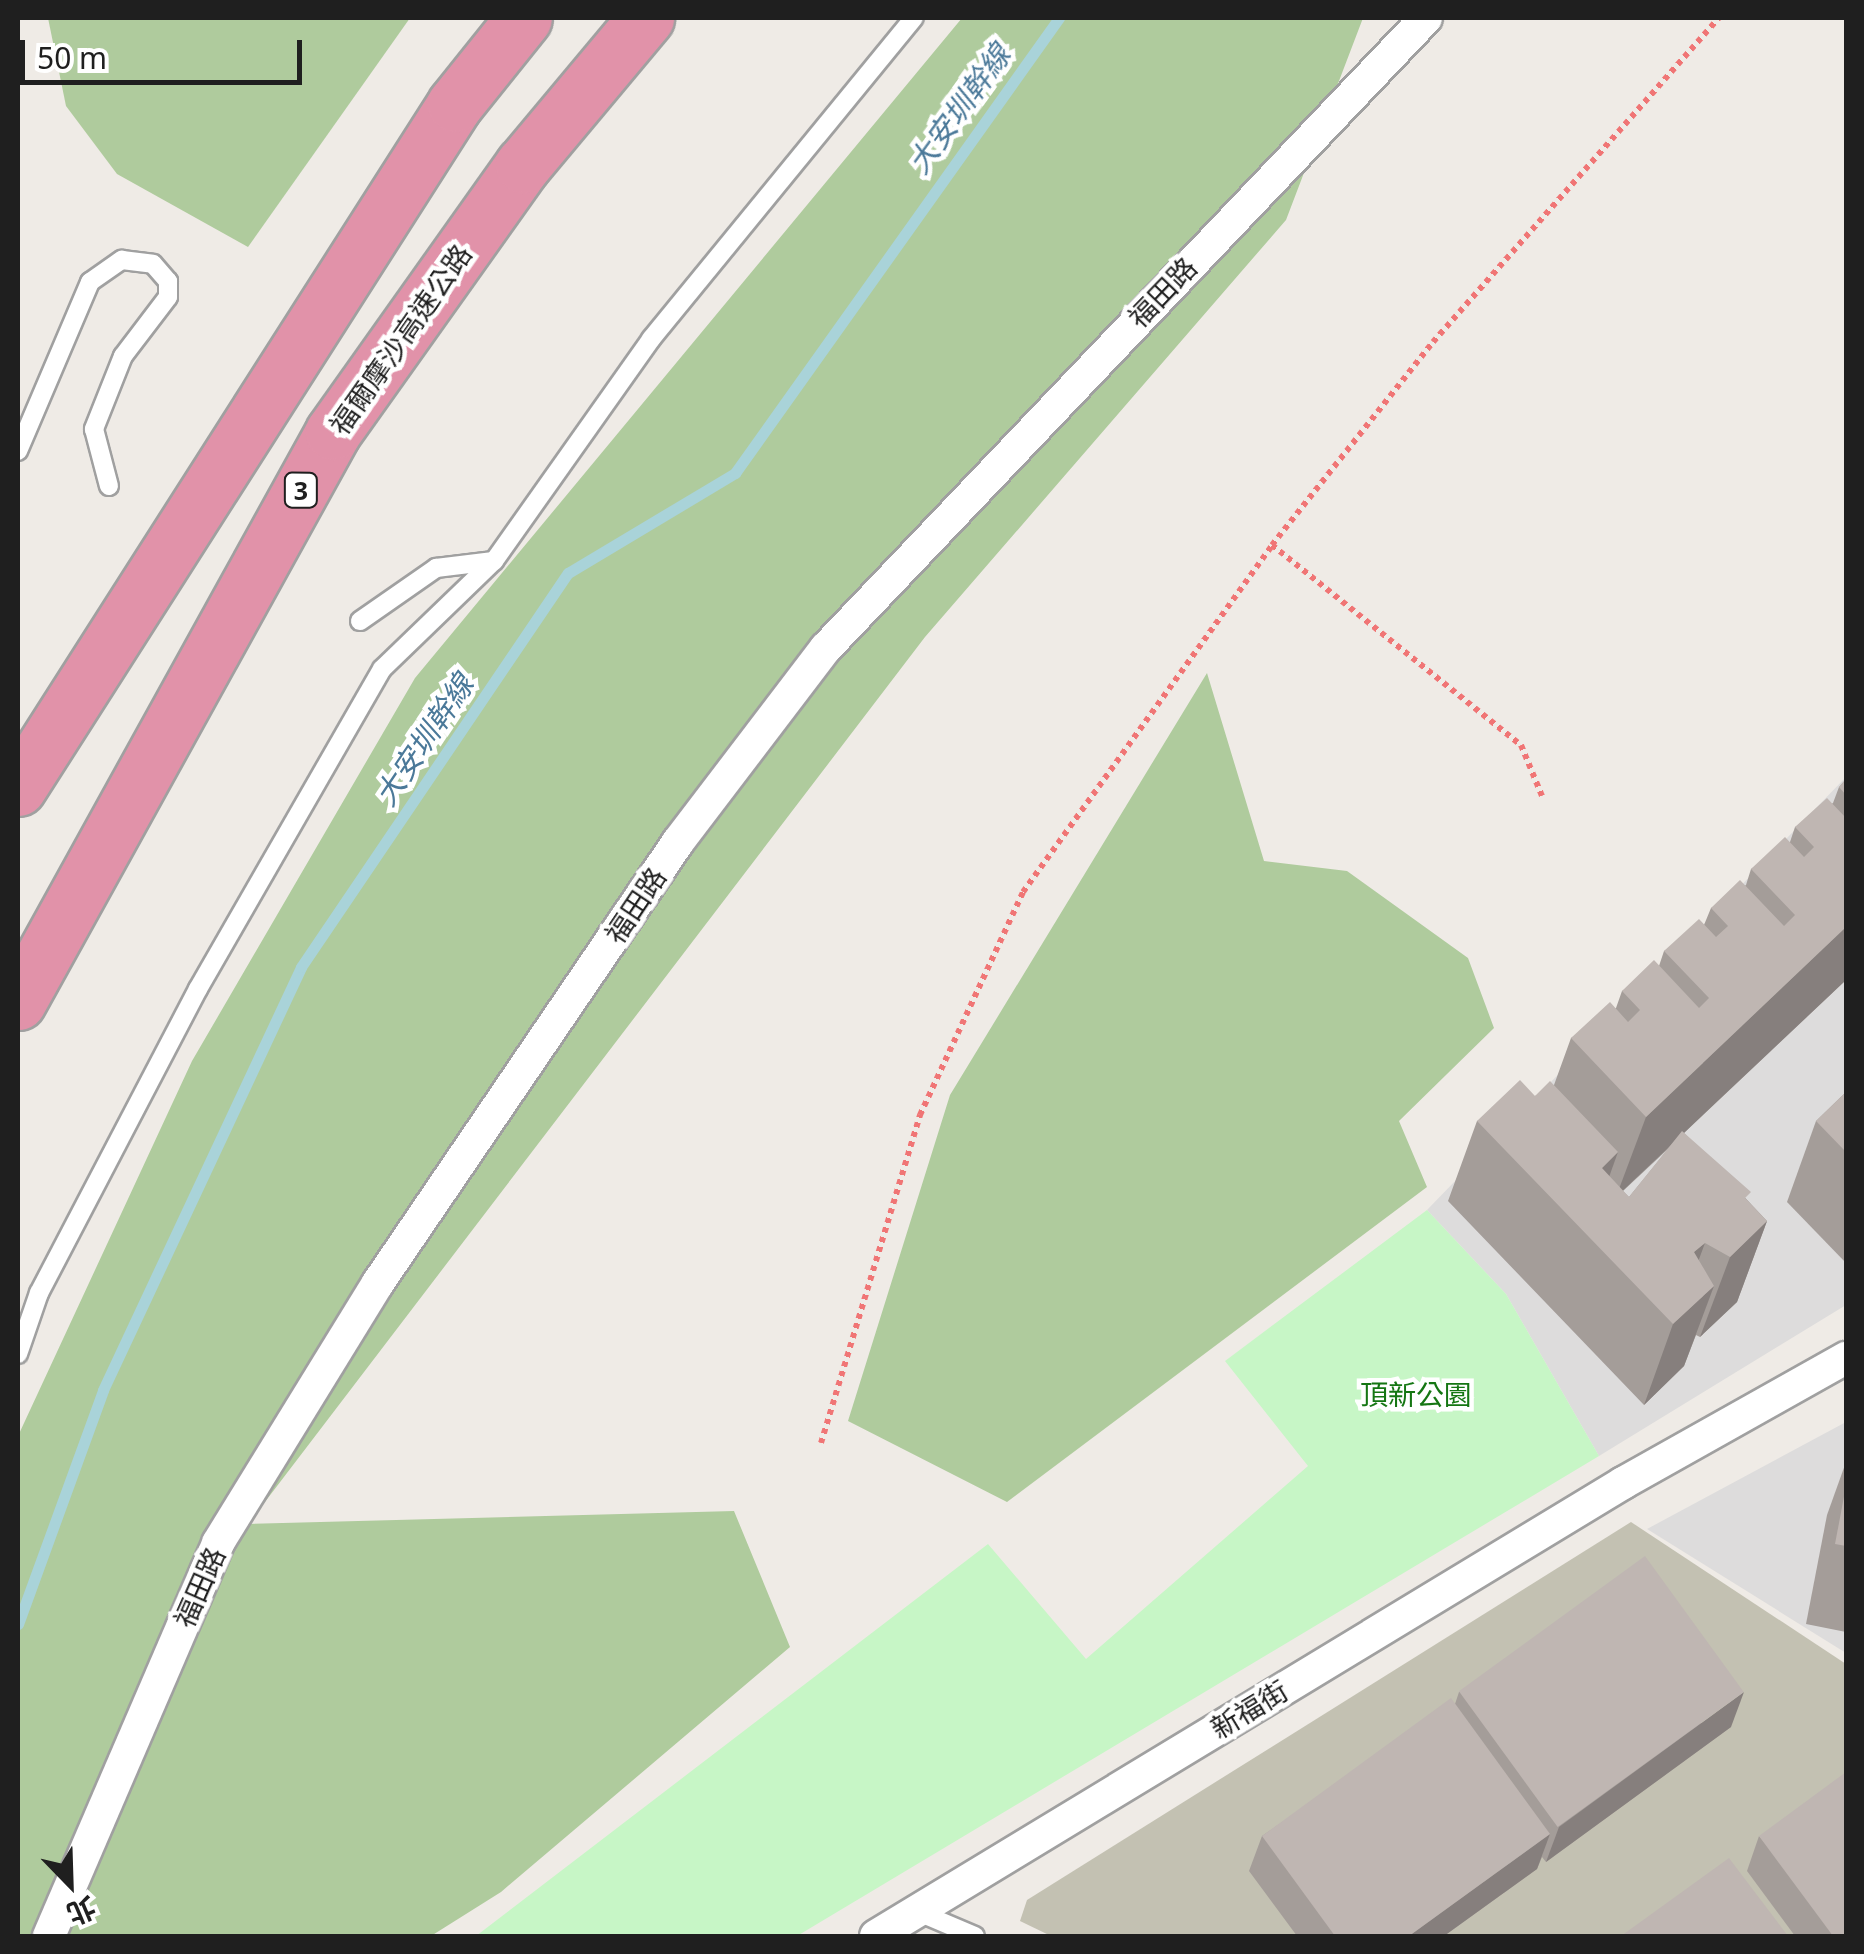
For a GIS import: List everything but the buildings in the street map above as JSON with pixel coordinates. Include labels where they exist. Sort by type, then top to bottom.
[{"type":"highway","points":[[18,788],[455,104],[524,18]]},
{"type":"highway","name":"福爾摩沙高速公路","points":[[18,1002],[333,432],[523,165],[646,18]]},
{"type":"street","name":"福田路","points":[[49,1936],[218,1542],[378,1283],[678,842],[826,648],[1426,18]]},
{"type":"street","name":"新福街","points":[[876,1936],[1623,1482],[1846,1358]]},
{"type":"lane","points":[[18,1354],[40,1293],[198,989],[382,669],[494,560],[651,339],[914,18]]},
{"type":"lane","points":[[18,451],[90,282],[122,260],[153,264],[168,281],[168,296],[123,356],[94,429],[109,486]]},
{"type":"lane","points":[[360,622],[436,568],[494,560]]},
{"type":"lane","points":[[916,1912],[975,1936]]},
{"type":"path","points":[[821,1443],[920,1115],[1022,892],[1272,545],[1432,342],[1719,18]]},
{"type":"path","points":[[1272,545],[1521,745],[1542,796]]},
{"type":"shaded area","points":[[1846,777],[1846,1305],[1599,1456],[1506,1294],[1427,1210]]},
{"type":"shaded area","points":[[1846,1422],[1846,1653],[1647,1529]]},
{"type":"shaded area","points":[[1631,1522],[1846,1664],[1846,1936],[1051,1936],[1020,1921],[1027,1900]]},
{"type":"green space","points":[[48,18],[410,18],[248,247],[117,174],[66,106]]},
{"type":"green space","points":[[962,18],[1363,18],[1286,220],[925,637],[248,1524],[734,1511],[790,1647],[501,1892],[431,1936],[18,1936],[18,1436],[192,1061],[415,678]]},
{"type":"green space","points":[[1207,673],[1264,861],[1347,871],[1468,958],[1494,1028],[1399,1121],[1427,1187],[1007,1502],[848,1421],[950,1095]]},
{"type":"green space","name":"頂新公園","points":[[1427,1210],[1506,1294],[1599,1456],[797,1936],[476,1936],[988,1544],[1086,1659],[1308,1466],[1225,1361]]},
{"type":"waterway","name":"大安圳幹線","points":[[18,1624],[103,1390],[301,967],[568,573],[735,473],[1059,18]]}]
